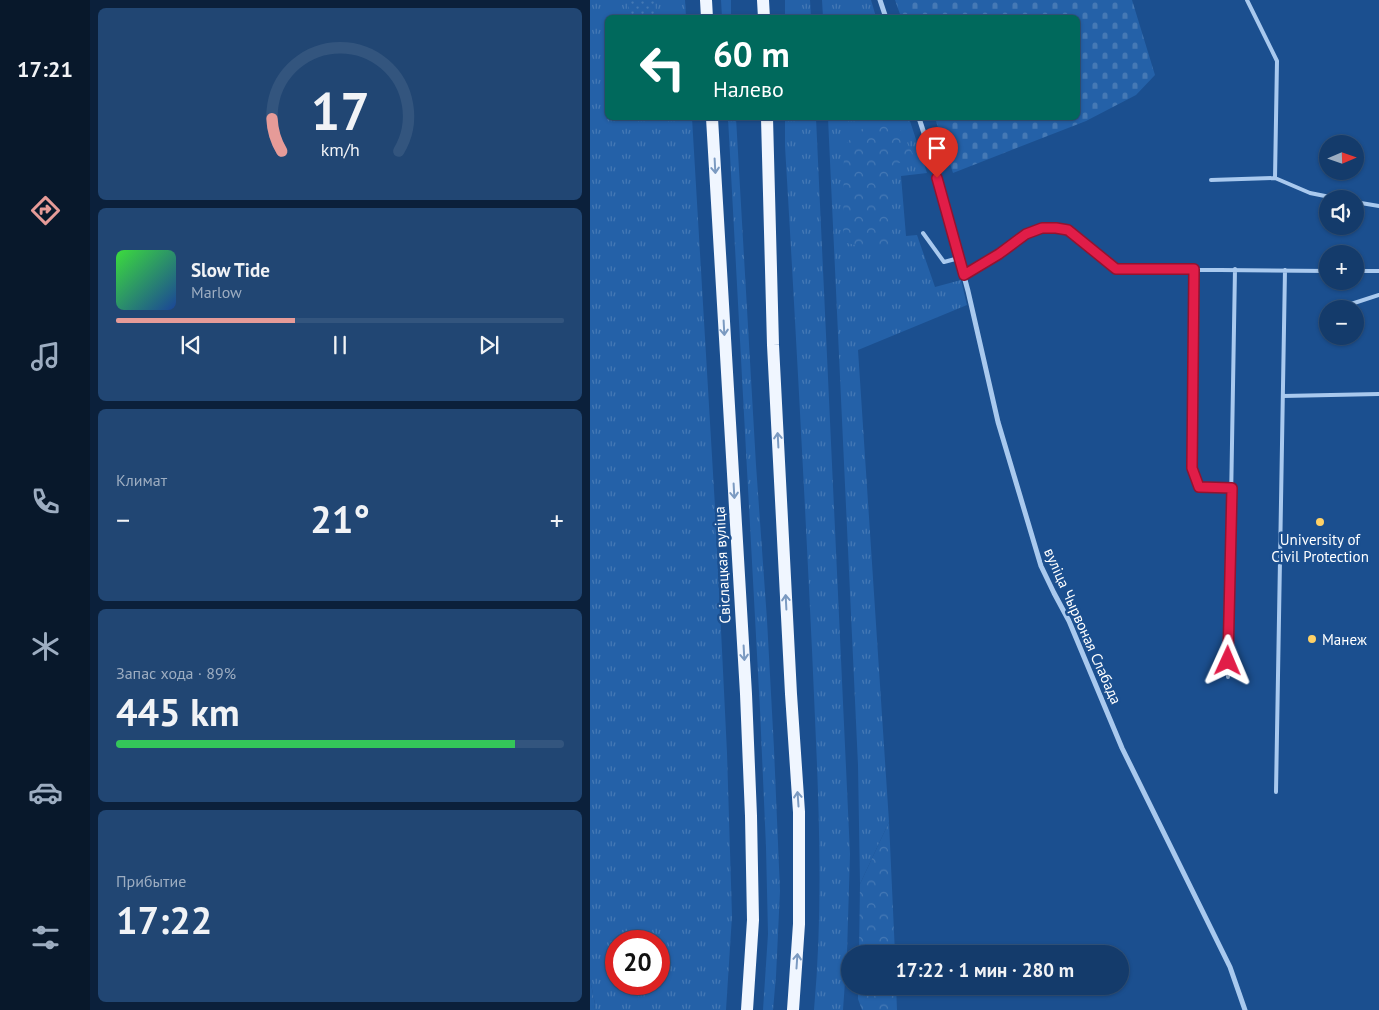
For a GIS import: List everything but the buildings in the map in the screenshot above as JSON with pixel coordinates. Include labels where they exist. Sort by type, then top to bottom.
[{"type":"main road","points":[[706,0],[707,15]]},
{"type":"main road","points":[[763,0],[764,15]]},
{"type":"main road","name":"Свіслацкая вуліца","points":[[712,120],[748,731],[753,920],[747,1010]]},
{"type":"main road","points":[[767,120],[773,345],[799,812],[799,924],[793,1010]]},
{"type":"street","points":[[880,0],[885,15]]},
{"type":"street","name":"вуліца Чырвоная Слабада","points":[[920,120],[933,161],[964,275],[998,422],[1041,566],[1069,621],[1122,748],[1230,967],[1245,1010]]},
{"type":"lane","points":[[1247,0],[1277,61],[1274,178]]},
{"type":"lane","points":[[1211,180],[1274,178],[1319,195]]},
{"type":"lane","points":[[1364,204],[1379,206]]},
{"type":"lane","points":[[964,275],[999,254],[1026,234],[1042,228],[1068,230],[1116,269],[1319,271]]},
{"type":"lane","points":[[923,233],[944,262],[959,258]]},
{"type":"lane","points":[[1194,269],[1192,468],[1199,487],[1232,488]]},
{"type":"lane","points":[[1228,677],[1235,269]]},
{"type":"lane","points":[[1276,792],[1285,270]]},
{"type":"lane","points":[[1364,271],[1379,271]]},
{"type":"lane","points":[[1364,300],[1379,296]]},
{"type":"lane","points":[[1283,396],[1379,394]]},
{"type":"green space","points":[[590,0],[685,0],[686,15],[605,15],[605,120],[692,120],[715,507],[727,753],[732,916],[726,1010],[594,1010],[595,1004],[590,979]]},
{"type":"green space","points":[[626,0],[655,0],[656,15],[631,15]]},
{"type":"green space","points":[[721,0],[731,0],[731,15],[722,15]]},
{"type":"green space","points":[[785,0],[810,0],[811,15],[785,15]]},
{"type":"green space","points":[[822,0],[871,0],[875,15],[823,15]]},
{"type":"green space","points":[[895,0],[1132,0],[1155,75],[1136,95],[1086,121],[953,173],[936,120],[1080,120],[1080,15],[900,15]]},
{"type":"green space","points":[[728,120],[736,120],[774,749],[780,891],[773,1010],[763,1010],[768,934],[760,710]]},
{"type":"green space","points":[[785,120],[816,120],[850,854],[847,945],[841,945],[841,995],[844,995],[843,1010],[814,1010],[820,875],[818,785]]},
{"type":"green space","points":[[828,120],[910,120],[927,173],[901,176],[906,236],[917,235],[935,287],[961,280],[967,305],[858,350],[889,822],[860,884],[858,765]]},
{"type":"green space","points":[[876,120],[895,120],[915,158],[893,165],[889,189],[893,246],[880,251],[843,242],[844,146],[856,133]]},
{"type":"green space","points":[[889,822],[895,945],[859,945],[860,884]]},
{"type":"green space","points":[[590,979],[595,1004],[594,1010],[590,1010]]},
{"type":"green space","points":[[858,995],[896,995],[897,1010],[862,1010]]},
{"type":"place","name":"University of Civil Protection","points":[[1320,522]]},
{"type":"place","name":"Манеж","points":[[1312,639]]},
{"type":"route","points":[[937,178],[964,275],[999,254],[1026,234],[1042,228],[1068,230],[1116,269],[1194,269],[1192,468],[1199,487],[1232,488],[1228,661]]}]
